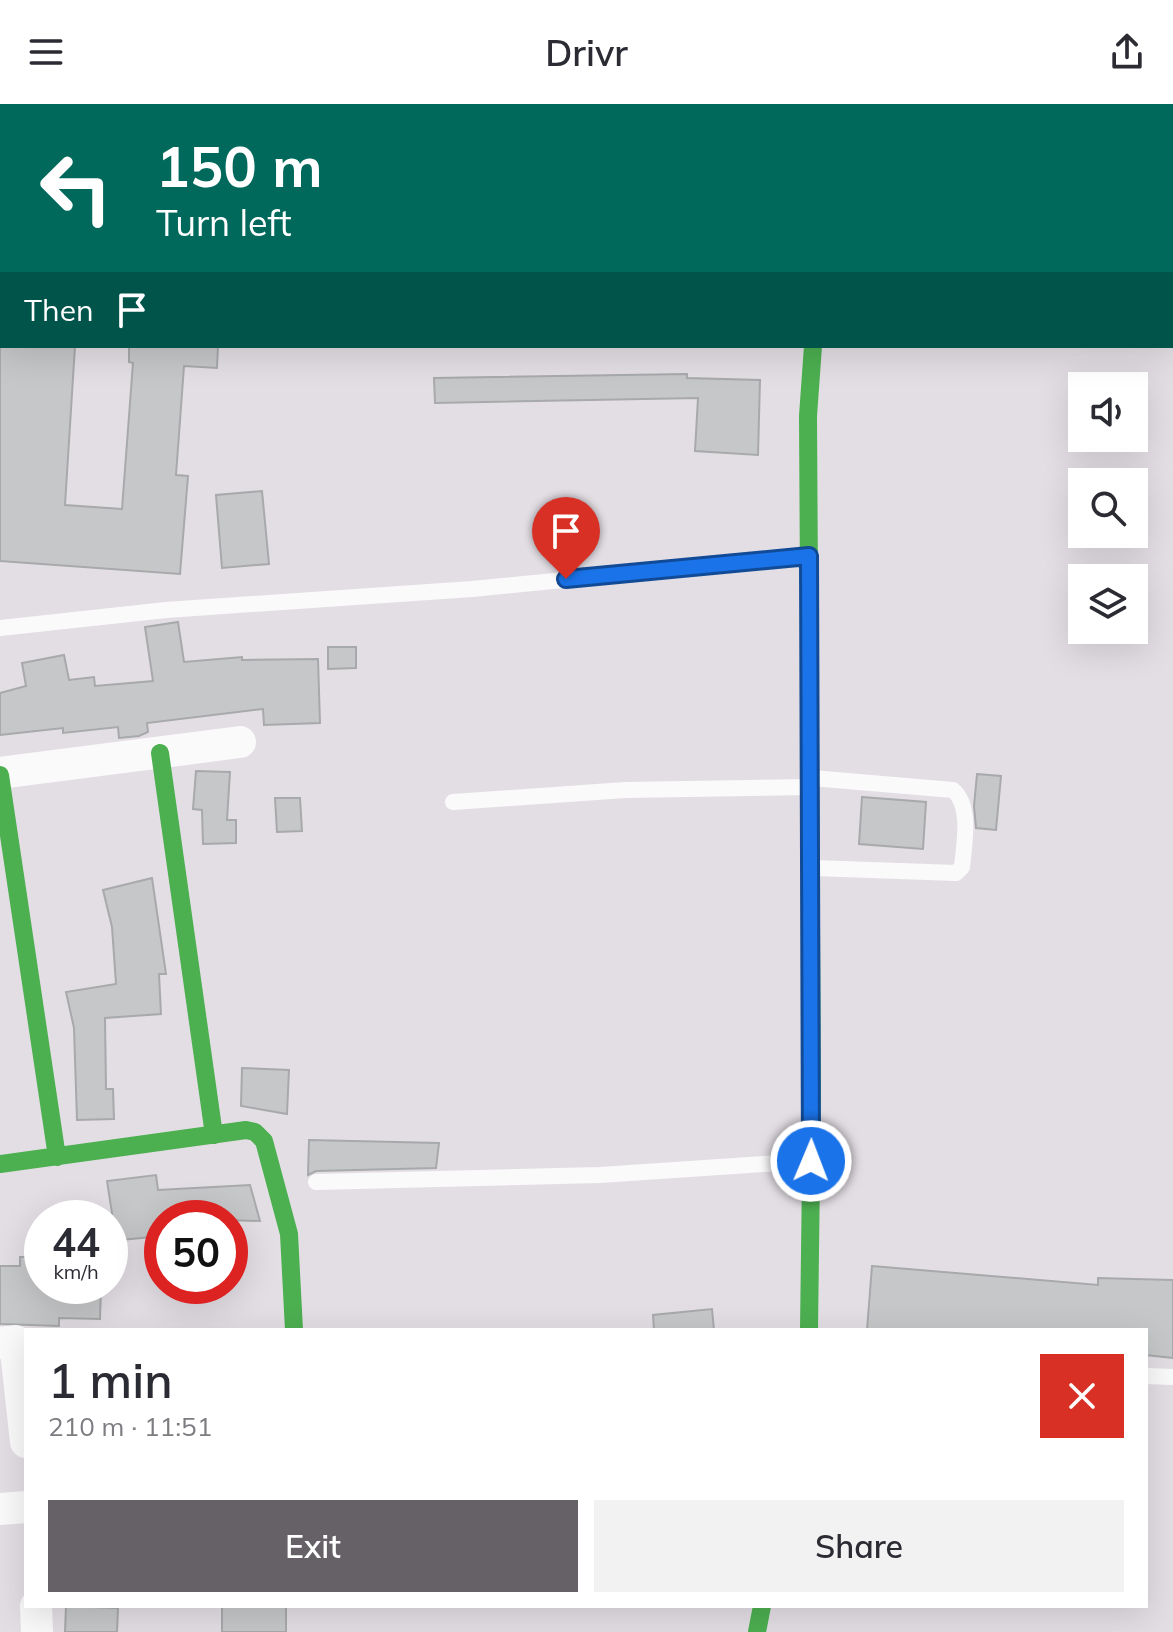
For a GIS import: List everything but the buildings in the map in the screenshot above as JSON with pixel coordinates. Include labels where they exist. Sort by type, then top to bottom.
[{"type":"street","points":[[809,1328],[811,868],[808,416],[813,348]]},
{"type":"street","points":[[57,1157],[0,774],[240,742]]},
{"type":"street","points":[[160,753],[214,1135]]},
{"type":"street","points":[[0,1164],[246,1130],[255,1132],[264,1141],[289,1234],[294,1328]]},
{"type":"street","points":[[0,1343],[15,1341],[24,1424]]},
{"type":"street","points":[[0,1509],[24,1507]]},
{"type":"street","points":[[36,1608],[37,1632]]},
{"type":"street","points":[[757,1632],[762,1608]]},
{"type":"lane","points":[[0,628],[166,610],[472,589],[809,556]]},
{"type":"lane","points":[[453,802],[810,782],[953,790],[962,805],[962,867],[956,873],[811,868]]},
{"type":"lane","points":[[316,1182],[600,1175],[811,1161]]},
{"type":"lane","points":[[1148,1376],[1173,1377]]},
{"type":"traffic: fast","points":[[809,1328],[812,1096],[808,416],[813,348]]},
{"type":"traffic: fast","points":[[160,753],[214,1135]]},
{"type":"traffic: fast","points":[[0,775],[57,1157]]},
{"type":"traffic: fast","points":[[0,1164],[246,1130],[255,1132],[264,1141],[289,1234],[294,1328]]},
{"type":"traffic: fast","points":[[757,1632],[762,1608]]},
{"type":"route","points":[[566,579],[809,556],[811,1161]]}]
